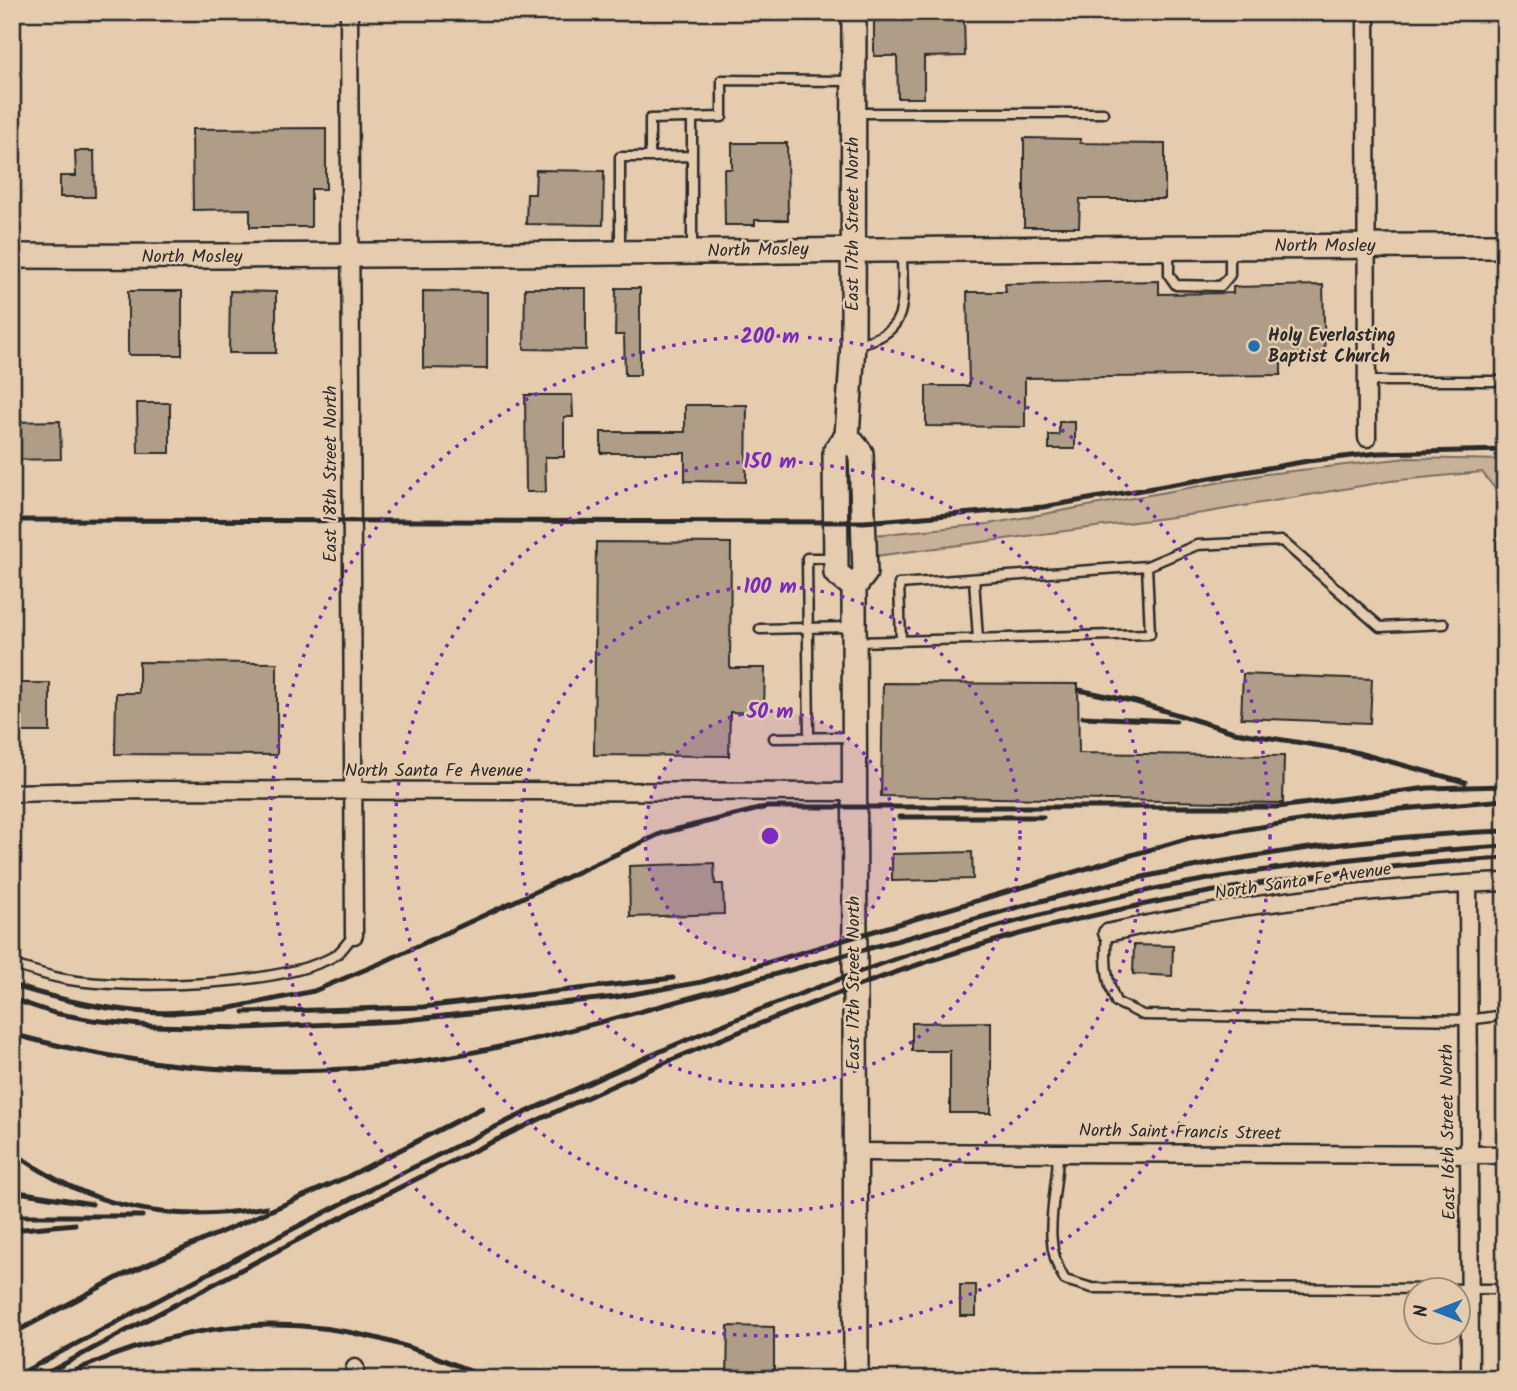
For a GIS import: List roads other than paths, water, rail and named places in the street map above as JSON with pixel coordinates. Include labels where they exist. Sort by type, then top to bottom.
[{"type":"street","name":"East 18th Street North","points":[[349,12],[354,935]]},
{"type":"street","name":"East 17th Street North","points":[[835,558],[835,452],[847,436],[853,345],[854,12]]},
{"type":"street","points":[[1366,12],[1367,438]]},
{"type":"street","name":"North Mosley","points":[[12,256],[350,257],[853,249],[1505,246]]},
{"type":"street","name":"East 17th Street North","points":[[847,436],[861,453],[865,573],[855,587],[854,635],[856,1379]]},
{"type":"street","points":[[835,558],[836,573],[855,587]]},
{"type":"street","name":"North Santa Fe Avenue","points":[[12,793],[352,790],[856,792]]},
{"type":"street","name":"North Santa Fe Avenue","points":[[1107,933],[1304,899],[1388,888],[1505,882]]},
{"type":"street","name":"East 16th Street North","points":[[1468,885],[1469,1276]]},
{"type":"street","name":"North Saint Francis Street","points":[[854,1152],[1505,1155]]},
{"type":"street","name":"East 16th Street North","points":[[1470,1346],[1470,1379]]},
{"type":"lane","points":[[650,157],[650,119],[722,117],[722,80],[853,82]]},
{"type":"lane","points":[[853,113],[1103,113]]},
{"type":"lane","points":[[692,118],[692,252]]},
{"type":"lane","points":[[620,253],[620,157],[692,156]]},
{"type":"lane","points":[[1169,247],[1169,275],[1176,285],[1221,286],[1230,275],[1230,247]]},
{"type":"lane","points":[[853,345],[886,336],[896,326],[901,311],[902,249]]},
{"type":"lane","points":[[1367,382],[1505,381]]},
{"type":"lane","points":[[901,641],[900,584],[1147,566],[1197,545],[1282,541],[1380,627],[1444,624]]},
{"type":"lane","points":[[809,737],[807,558],[835,558]]},
{"type":"lane","points":[[760,629],[808,628],[901,641],[1150,634],[1147,566]]},
{"type":"lane","points":[[974,579],[978,639]]},
{"type":"lane","points":[[774,738],[855,737]]},
{"type":"lane","points":[[1107,933],[1104,970],[1110,989],[1116,1002],[1143,1014],[1467,1020],[1505,1015]]},
{"type":"lane","points":[[12,965],[65,979],[127,984],[243,981],[317,963],[338,954],[354,935]]},
{"type":"lane","points":[[1058,1152],[1051,1244],[1054,1263],[1065,1280],[1092,1287],[1402,1289]]},
{"type":"lane","points":[[1472,1289],[1505,1289]]},
{"type":"railway","points":[[1449,12],[1472,18]]},
{"type":"railway","points":[[12,520],[864,522],[1043,507],[1308,461],[1378,453],[1505,450]]},
{"type":"railway","points":[[1079,690],[1136,702],[1234,732],[1351,751],[1465,782]]},
{"type":"railway","points":[[1083,717],[1176,721]]},
{"type":"railway","points":[[166,1013],[226,1009],[314,991],[381,963],[662,833],[767,807],[1278,807],[1428,788],[1505,786]]},
{"type":"railway","points":[[12,999],[54,1013],[92,1020],[151,1026],[245,1028],[398,1021],[616,997],[702,982],[1189,838],[1344,814],[1505,800]]},
{"type":"railway","points":[[899,817],[1043,817]]},
{"type":"railway","points":[[12,1034],[113,1056],[216,1068],[320,1070],[422,1061],[576,1029],[1022,906],[1141,877],[1322,846],[1505,831]]},
{"type":"railway","points":[[12,1378],[348,1200],[576,1089],[691,1038],[808,991],[928,948],[1069,908],[1213,878],[1359,858],[1505,846]]},
{"type":"railway","points":[[36,1379],[311,1233],[497,1140],[686,1054],[885,976],[1054,925],[1181,897],[1310,876],[1505,858]]},
{"type":"railway","points":[[244,1012],[423,1007],[673,978]]},
{"type":"railway","points":[[12,985],[92,1005],[174,1013]]},
{"type":"railway","points":[[12,1334],[121,1276],[347,1177],[482,1108]]},
{"type":"railway","points":[[12,1151],[71,1187],[133,1207],[198,1214],[266,1207]]},
{"type":"railway","points":[[12,1191],[92,1204]]},
{"type":"railway","points":[[12,1216],[142,1216]]},
{"type":"railway","points":[[12,1230],[75,1224]]},
{"type":"railway","points":[[57,1379],[112,1356],[166,1339],[219,1329],[272,1325],[325,1328],[378,1338],[432,1355],[487,1379]]},
{"type":"place","name":"Holy Everlasting Baptist Church","points":[[1254,346]]}]
